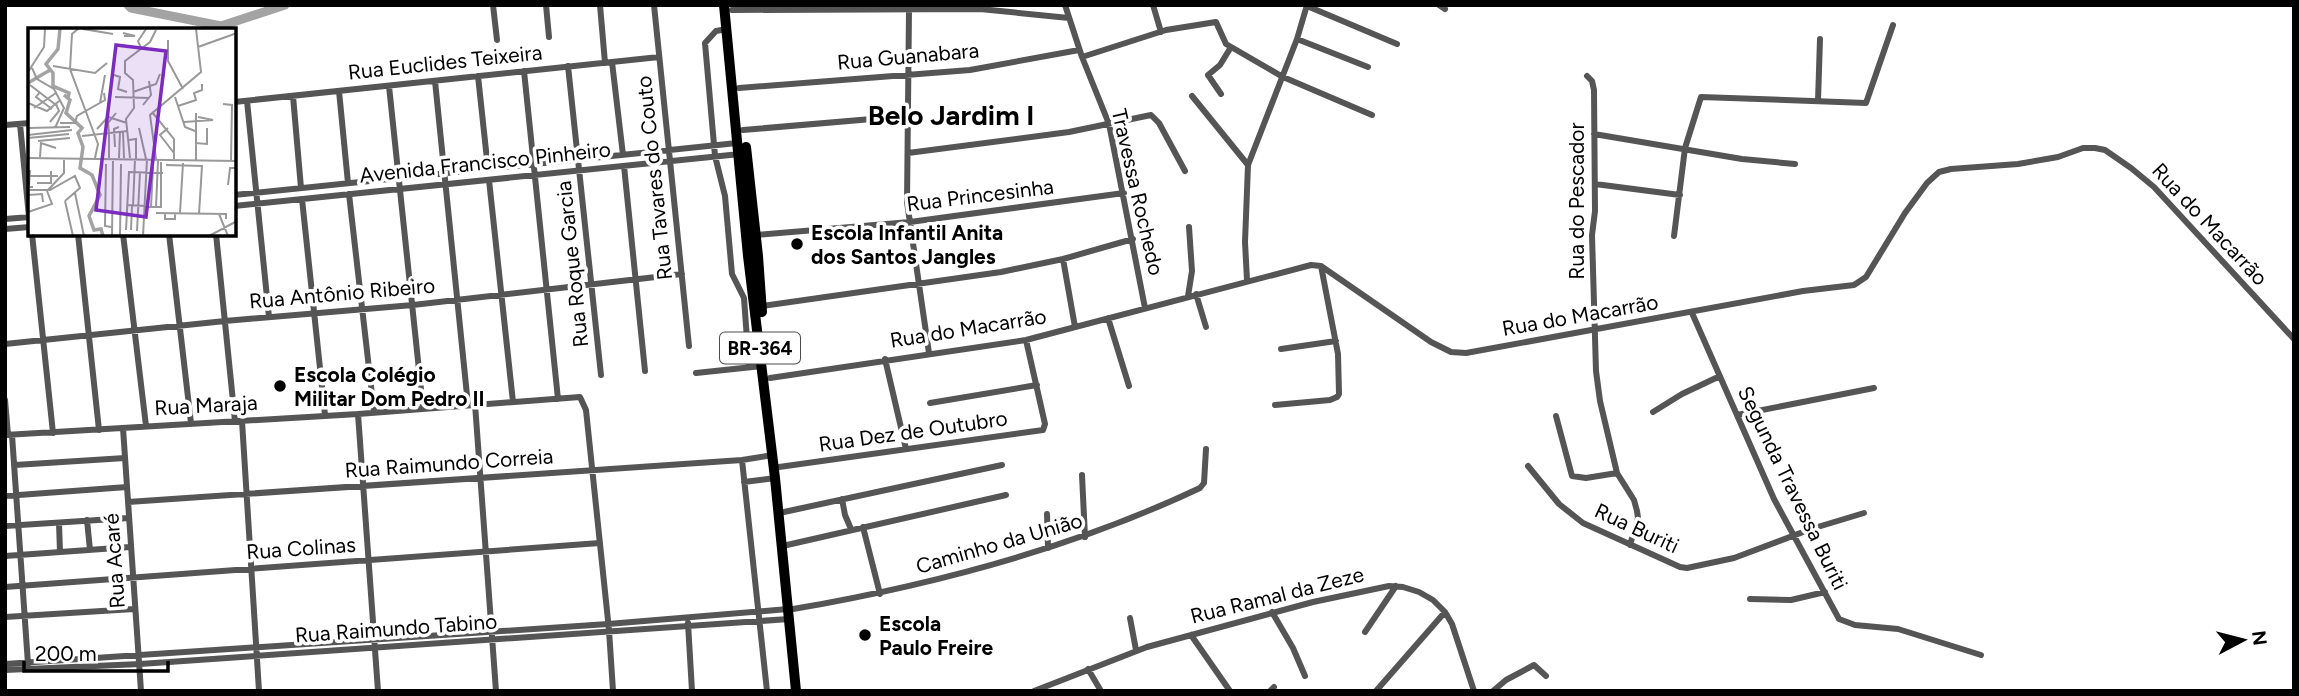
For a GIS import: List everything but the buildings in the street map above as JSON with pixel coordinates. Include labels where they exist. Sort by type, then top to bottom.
[{"type":"highway","name":"BR-364","points":[[729,7],[727,29],[739,148],[756,235],[753,256],[762,366],[772,455],[784,512],[790,612]]},
{"type":"highway","name":"BR-364","points":[[729,7],[743,130],[747,190],[745,223],[762,306],[798,691]]},
{"type":"street","points":[[493,5],[497,40]]},
{"type":"street","points":[[546,5],[549,37]]},
{"type":"street","points":[[600,5],[623,155]]},
{"type":"street","name":"Rua Tavares do Couto","points":[[654,5],[689,346]]},
{"type":"street","name":"Travessa Rochedo","points":[[1065,5],[1109,124],[1145,308]]},
{"type":"street","points":[[1153,5],[1161,32]]},
{"type":"street","points":[[1247,281],[1245,242],[1248,165],[1283,77],[1307,6],[1397,44]]},
{"type":"street","points":[[729,7],[980,9],[1069,18]]},
{"type":"street","points":[[909,10],[907,202],[929,353]]},
{"type":"street","name":"Rua Guanabara","points":[[739,88],[970,70],[1081,53],[1183,26],[1216,22],[1224,42],[1231,47]]},
{"type":"street","points":[[1674,236],[1685,148],[1701,97],[1866,103],[1893,25]]},
{"type":"street","points":[[727,29],[716,31],[705,43],[715,156],[724,197],[732,274],[744,298],[749,367]]},
{"type":"street","points":[[1297,39],[1368,68]]},
{"type":"street","points":[[1818,101],[1820,39]]},
{"type":"street","points":[[1220,94],[1209,73],[1220,65],[1231,47],[1283,77],[1372,115]]},
{"type":"street","name":"Rua Euclides Teixeira","points":[[236,103],[659,57]]},
{"type":"street","name":"Rua Roque Garcia","points":[[568,66],[601,375]]},
{"type":"street","points":[[524,71],[558,399]]},
{"type":"street","points":[[478,76],[488,169]]},
{"type":"street","name":"Rua do Pescador","points":[[1587,76],[1592,81],[1594,90],[1595,211],[1592,235],[1598,387],[1617,473],[1634,500],[1637,511],[1638,518],[1630,545]]},
{"type":"street","points":[[435,81],[457,300],[480,478],[496,691]]},
{"type":"street","points":[[389,86],[423,408]]},
{"type":"street","points":[[339,91],[348,183]]},
{"type":"street","points":[[293,96],[301,188]]},
{"type":"street","points":[[1192,96],[1248,165]]},
{"type":"street","points":[[247,101],[270,317]]},
{"type":"street","points":[[743,130],[907,116]]},
{"type":"street","points":[[908,153],[1069,132],[1153,116],[1185,171]]},
{"type":"street","points":[[5,125],[28,123]]},
{"type":"street","points":[[20,124],[28,198]]},
{"type":"street","points":[[1594,134],[1742,159],[1795,164]]},
{"type":"street","name":"Avenida Francisco Pinheiro","points":[[236,195],[714,145],[739,148]]},
{"type":"street","name":"Rua do Macarrão","points":[[770,378],[1026,340],[1307,265],[1321,266],[1415,332],[1454,353],[1466,353],[1859,283],[1873,268],[1905,213],[1927,183],[1939,172],[2018,164],[2057,157],[2088,147],[2105,150],[2154,187],[2294,339]]},
{"type":"street","name":"Avenida Francisco Pinheiro","points":[[236,206],[715,156],[739,148]]},
{"type":"street","points":[[624,166],[645,371]]},
{"type":"street","points":[[489,180],[513,402]]},
{"type":"street","points":[[1594,184],[1680,195]]},
{"type":"street","name":"Rua Princesinha","points":[[756,235],[910,222],[1124,193]]},
{"type":"street","points":[[349,194],[374,412]]},
{"type":"street","points":[[302,199],[325,415]]},
{"type":"street","points":[[5,219],[28,217]]},
{"type":"street","points":[[727,225],[745,223]]},
{"type":"street","points":[[5,229],[28,227]]},
{"type":"street","points":[[1188,296],[1192,271],[1189,227]]},
{"type":"street","points":[[32,236],[53,433]]},
{"type":"street","points":[[78,236],[99,430]]},
{"type":"street","points":[[123,236],[146,426]]},
{"type":"street","points":[[169,236],[191,423]]},
{"type":"street","points":[[216,236],[247,494],[259,691]]},
{"type":"street","points":[[762,306],[921,285],[1063,259],[1133,239]]},
{"type":"street","points":[[1063,259],[1075,327]]},
{"type":"street","points":[[1275,405],[1330,400],[1338,396],[1339,363],[1321,266]]},
{"type":"street","name":"Rua Antônio Ribeiro","points":[[5,344],[413,305],[682,274]]},
{"type":"street","points":[[1196,294],[1206,327]]},
{"type":"street","name":"Segunda Travessa Buriti","points":[[1692,313],[1774,499],[1841,622],[1898,629],[1981,655]]},
{"type":"street","points":[[1108,318],[1129,386]]},
{"type":"street","points":[[930,403],[1037,385],[1026,340]]},
{"type":"street","points":[[1281,349],[1336,341]]},
{"type":"street","points":[[885,359],[906,449]]},
{"type":"street","points":[[696,373],[762,366]]},
{"type":"street","points":[[1653,412],[1718,377]]},
{"type":"street","name":"Rua Dez de Outubro","points":[[744,482],[777,472],[906,449],[1036,432],[1044,429],[1045,422],[1037,385]]},
{"type":"street","points":[[1737,415],[1874,388]]},
{"type":"street","name":"Rua Maraja","points":[[9,435],[358,414],[576,397],[582,399],[585,405],[592,470]]},
{"type":"street","points":[[5,400],[15,465],[28,666]]},
{"type":"street","points":[[358,414],[379,691]]},
{"type":"street","points":[[1556,416],[1572,476],[1586,478],[1617,473]]},
{"type":"street","name":"Rua Acaré","points":[[123,428],[142,691]]},
{"type":"street","name":"Caminho da União","points":[[790,612],[880,594],[1085,537],[1199,489],[1203,483],[1206,449]]},
{"type":"street","name":"Rua Raimundo Correia","points":[[128,502],[742,460],[772,455]]},
{"type":"street","points":[[15,465],[125,458]]},
{"type":"street","points":[[742,460],[767,691]]},
{"type":"street","points":[[784,512],[1002,465]]},
{"type":"street","name":"Rua Buriti","points":[[1528,466],[1565,510],[1583,523],[1672,564],[1687,568],[1734,558],[1811,529],[1864,513]]},
{"type":"street","points":[[592,470],[613,691]]},
{"type":"street","points":[[1082,475],[1085,537]]},
{"type":"street","points":[[5,496],[127,487]]},
{"type":"street","points":[[787,545],[1006,495]]},
{"type":"street","points":[[842,499],[851,529]]},
{"type":"street","points":[[1046,514],[1048,548]]},
{"type":"street","points":[[5,526],[129,518]]},
{"type":"street","points":[[87,520],[90,550]]},
{"type":"street","points":[[59,523],[60,552]]},
{"type":"street","points":[[863,527],[880,594]]},
{"type":"street","name":"Rua Colinas","points":[[5,587],[600,543]]},
{"type":"street","points":[[5,556],[130,547]]},
{"type":"street","points":[[1365,632],[1396,586]]},
{"type":"street","name":"Rua Ramal da Zeze","points":[[1034,691],[1136,650],[1344,594],[1396,586],[1425,595],[1446,612]]},
{"type":"street","points":[[1750,599],[1791,600],[1825,592]]},
{"type":"street","points":[[5,617],[134,609]]},
{"type":"street","name":"Rua Raimundo Tabino","points":[[5,670],[28,666],[277,654],[375,643],[688,621],[760,611],[790,612]]},
{"type":"street","name":"Rua Raimundo Tabino","points":[[688,621],[761,621],[790,612]]},
{"type":"street","points":[[1272,612],[1290,642],[1305,677]]},
{"type":"street","points":[[1376,691],[1446,612],[1471,689]]},
{"type":"street","points":[[1130,618],[1136,650]]},
{"type":"street","points":[[688,621],[692,691]]},
{"type":"street","points":[[1191,635],[1230,691]]},
{"type":"street","name":"Rua Raimundo Tabino","points":[[139,660],[276,645],[375,643]]},
{"type":"street","points":[[276,645],[277,654]]},
{"type":"street","name":"Rua Raimundo Tabino","points":[[5,664],[28,666]]},
{"type":"street","points":[[1493,691],[1534,664],[1546,676]]},
{"type":"street","points":[[1087,669],[1101,691]]},
{"type":"waterway","points":[[128,5],[131,8],[221,26],[285,5]]},
{"type":"place","name":"Escola Infantil Anita dos Santos Jangles","points":[[797,244]]},
{"type":"place","name":"Escola Colégio Militar Dom Pedro II","points":[[280,386]]},
{"type":"place","name":"Escola Paulo Freire","points":[[865,635]]},
{"type":"district","name":"Belo Jardim I","points":[[951,115]]}]
